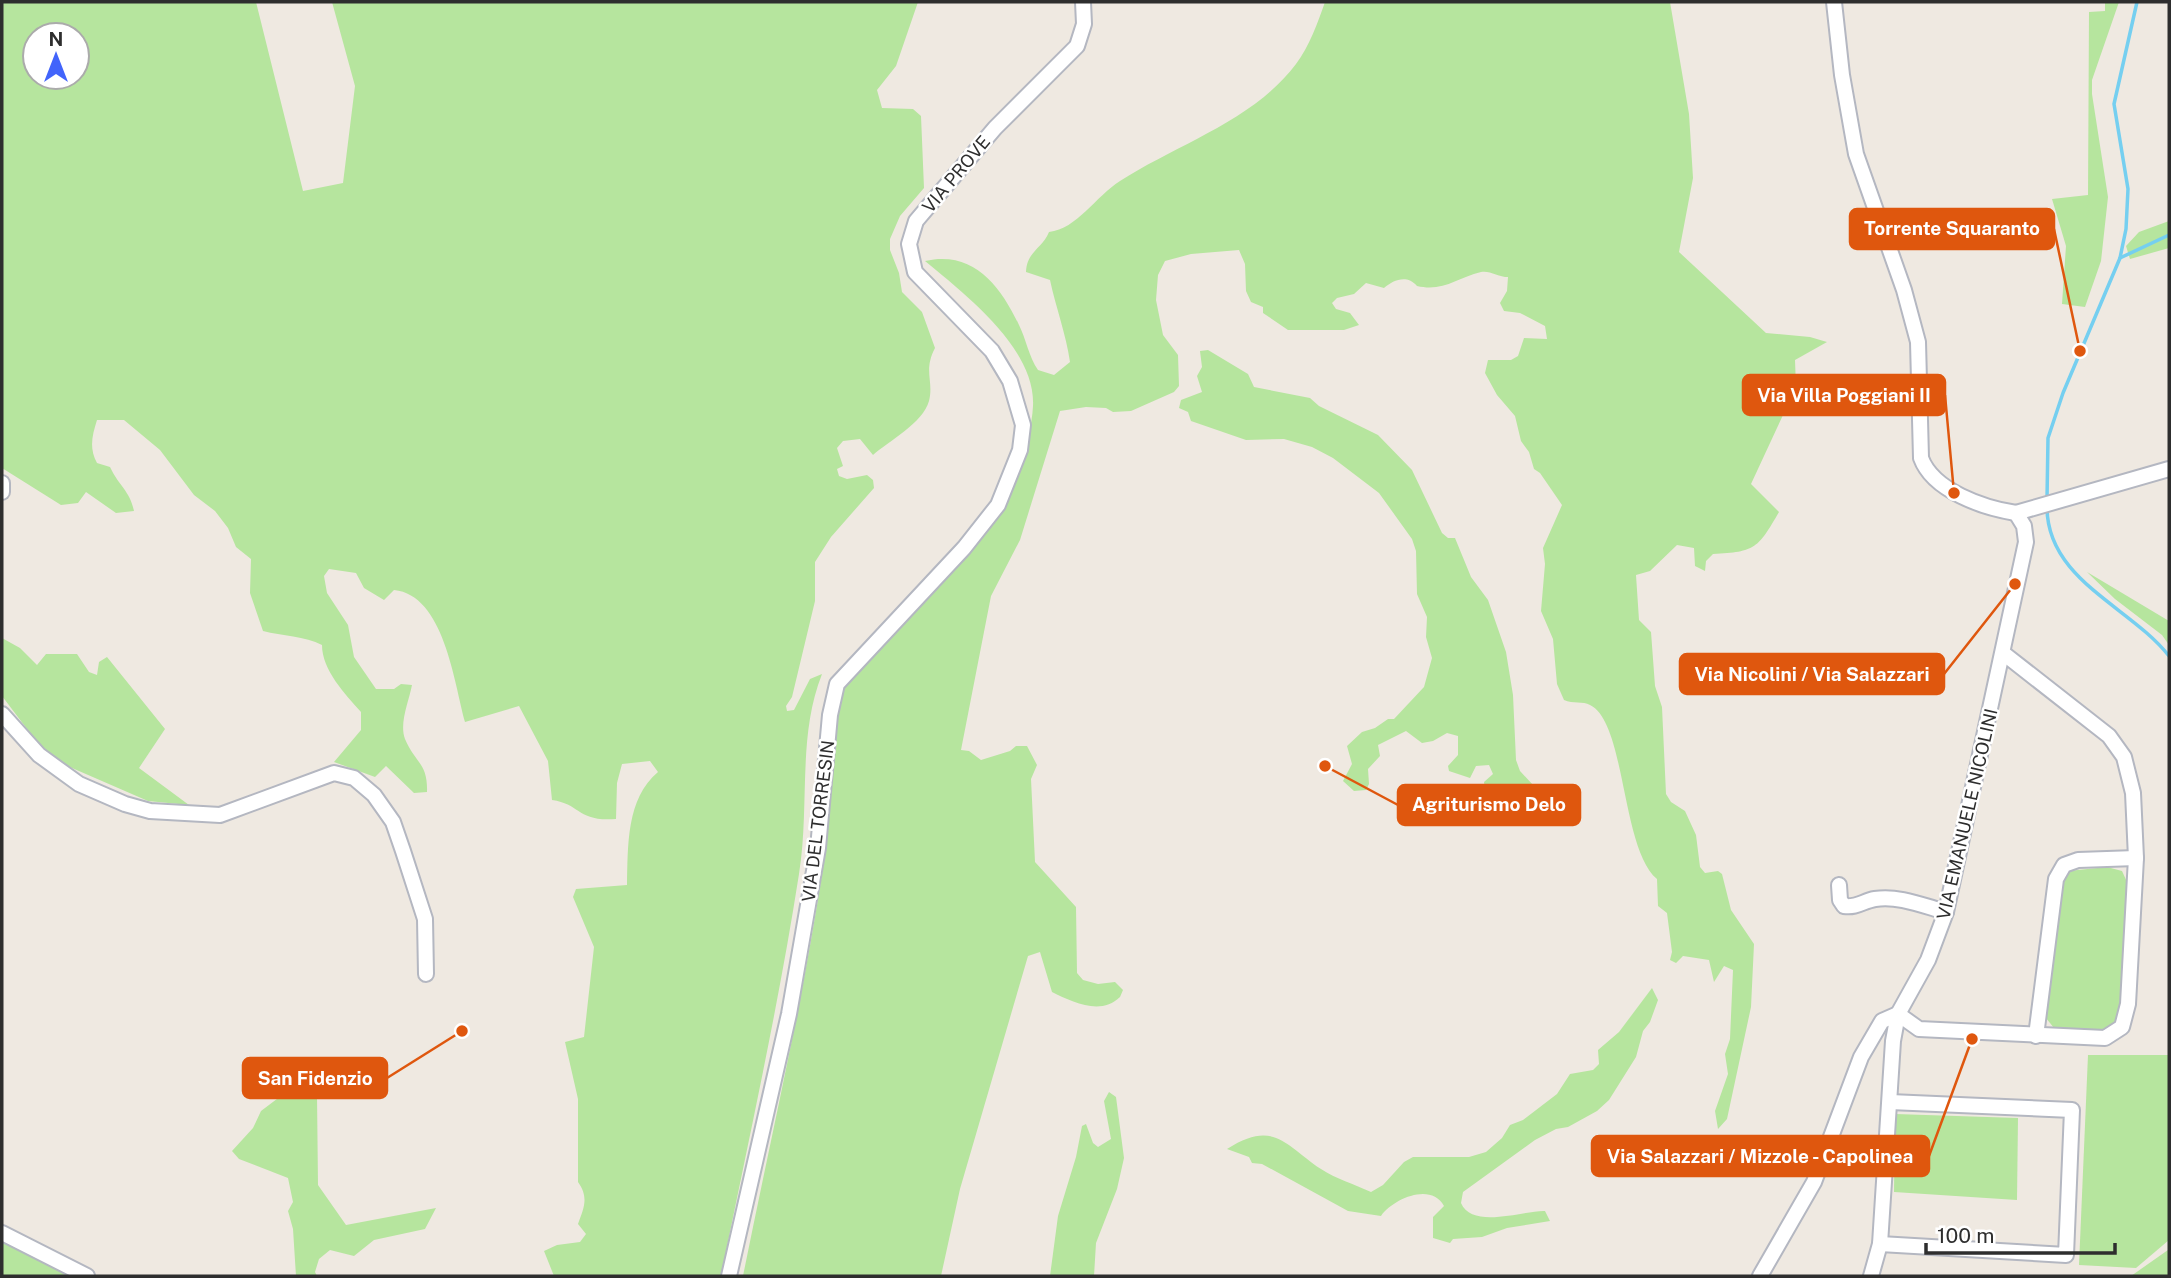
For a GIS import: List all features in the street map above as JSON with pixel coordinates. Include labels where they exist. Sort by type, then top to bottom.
[{"type":"street","name":"VIA PROVE","points":[[1023,425],[1010,381],[992,351],[915,272],[909,244],[916,221],[995,128],[1077,46],[1084,24],[1083,2]]},
{"type":"street","points":[[1835,2],[1842,75],[1856,154],[1904,290],[1918,342],[1921,458],[1926,472],[1966,498],[2020,511],[2169,470]]},
{"type":"street","name":"VIA DEL TORRESIN","points":[[729,1276],[789,1014],[818,848],[830,715],[837,684],[964,548],[998,505],[1020,450],[1023,425]]},
{"type":"street","points":[[2,483],[2,492]]},
{"type":"street","name":"VIA EMANUELE NICOLINI","points":[[1871,1276],[1880,1244],[1898,1014],[1928,960],[1946,912],[2026,542],[2020,511]]},
{"type":"street","points":[[1760,1276],[1814,1182],[1861,1057],[1882,1021],[1898,1014],[1919,1029],[2105,1038],[2122,1027],[2128,1004],[2136,858],[2133,793],[2124,757],[2109,736],[2004,653]]},
{"type":"street","points":[[2,714],[38,755],[79,784],[150,811],[220,815],[334,773],[354,778],[374,794],[393,822],[400,841],[425,919],[426,974]]},
{"type":"street","points":[[2036,1036],[2056,879],[2064,865],[2078,860],[2136,858]]},
{"type":"street","points":[[1839,885],[1840,900],[1844,906],[1856,907],[1874,899],[1888,899],[1946,912]]},
{"type":"street","points":[[1880,1244],[2066,1255],[2072,1110],[1890,1102]]},
{"type":"street","points":[[2,1233],[87,1276]]},
{"type":"green space","points":[[2,2],[256,2],[303,191],[343,183],[355,86],[332,2],[918,2],[896,66],[877,90],[882,108],[913,109],[921,116],[924,188],[900,216],[890,239],[890,250],[899,273],[902,292],[922,312],[935,348],[929,370],[929,401],[920,417],[873,455],[860,439],[843,441],[837,448],[843,466],[837,469],[839,476],[847,479],[867,475],[873,480],[874,488],[831,537],[815,562],[815,601],[792,697],[786,706],[787,711],[794,710],[810,679],[822,674],[809,722],[802,849],[791,925],[721,1276],[554,1276],[544,1251],[557,1245],[580,1242],[586,1234],[578,1224],[584,1208],[584,1198],[578,1182],[578,1099],[565,1042],[584,1037],[594,947],[573,897],[576,889],[627,885],[629,839],[634,809],[648,783],[658,772],[650,761],[622,764],[617,783],[616,819],[594,818],[569,805],[552,800],[548,761],[519,706],[465,722],[444,643],[436,623],[425,607],[411,595],[394,590],[384,600],[364,588],[356,573],[329,569],[324,576],[327,593],[348,625],[354,657],[376,689],[394,689],[401,684],[412,685],[403,733],[423,769],[427,792],[414,793],[386,766],[375,777],[334,762],[361,730],[361,712],[330,672],[322,645],[263,631],[250,593],[251,559],[236,547],[228,528],[215,511],[194,495],[160,450],[124,420],[97,420],[92,442],[94,458],[97,463],[110,467],[130,498],[134,511],[116,513],[86,492],[78,503],[61,505],[2,468]]},
{"type":"green space","points":[[1325,2],[1670,2],[1689,114],[1693,178],[1679,252],[1766,333],[1810,337],[1827,342],[1795,360],[1796,387],[1751,484],[1779,512],[1760,541],[1738,552],[1713,554],[1706,561],[1705,571],[1695,566],[1694,548],[1677,545],[1650,571],[1636,575],[1639,620],[1651,632],[1655,686],[1662,707],[1666,794],[1671,802],[1685,811],[1696,835],[1700,867],[1705,873],[1718,871],[1722,874],[1731,910],[1754,944],[1751,1007],[1727,1119],[1718,1129],[1715,1111],[1728,1074],[1725,1054],[1730,1039],[1733,970],[1724,966],[1714,982],[1709,960],[1683,956],[1676,963],[1670,960],[1672,952],[1667,913],[1658,906],[1657,879],[1645,864],[1636,842],[1611,735],[1602,716],[1590,705],[1564,700],[1557,684],[1553,639],[1541,611],[1545,564],[1543,548],[1562,505],[1540,473],[1534,469],[1529,452],[1521,441],[1515,416],[1497,395],[1485,373],[1488,360],[1511,360],[1518,356],[1524,338],[1547,339],[1545,326],[1520,313],[1504,311],[1500,303],[1507,291],[1508,277],[1484,272],[1435,287],[1417,286],[1405,279],[1384,288],[1366,283],[1354,294],[1337,298],[1332,303],[1336,309],[1350,313],[1359,325],[1344,330],[1288,330],[1263,313],[1263,307],[1251,302],[1246,291],[1245,264],[1239,250],[1191,254],[1165,261],[1158,275],[1156,300],[1163,335],[1178,355],[1179,386],[1174,392],[1131,411],[1113,412],[1106,408],[1086,407],[1060,411],[1020,540],[991,596],[961,750],[969,751],[981,760],[1010,751],[1016,746],[1027,746],[1037,765],[1031,779],[1035,862],[1076,907],[1077,973],[1083,980],[1098,984],[1115,982],[1123,990],[1120,997],[1104,1006],[1068,1000],[1052,992],[1040,952],[1028,956],[960,1189],[941,1276],[743,1276],[815,919],[825,845],[828,746],[831,721],[843,676],[852,659],[865,644],[981,520],[1017,465],[1028,436],[1033,406],[1031,385],[1023,364],[996,325],[925,261],[957,261],[983,274],[994,284],[1011,310],[1038,370],[1054,375],[1070,362],[1068,352],[1050,280],[1026,272],[1029,259],[1049,232],[1069,225],[1111,187],[1236,116],[1278,84],[1305,50]]},
{"type":"green space","points":[[2105,2],[2119,2],[2092,80],[2092,94],[2108,197],[2101,261],[2085,307],[2062,304],[2066,246],[2052,199],[2088,195],[2089,12],[2105,11]]},
{"type":"green space","points":[[2169,221],[2169,248],[2130,259],[2126,246],[2139,232]]},
{"type":"green space","points":[[1208,350],[1248,374],[1254,387],[1310,398],[1319,406],[1378,435],[1412,470],[1442,533],[1448,538],[1455,538],[1471,577],[1488,600],[1506,652],[1513,695],[1516,760],[1520,771],[1534,786],[1528,791],[1512,791],[1509,802],[1503,806],[1486,799],[1484,782],[1493,774],[1489,765],[1476,766],[1470,778],[1449,771],[1448,766],[1458,755],[1458,736],[1447,733],[1433,741],[1422,743],[1406,731],[1378,745],[1380,756],[1368,769],[1369,784],[1366,790],[1354,791],[1343,781],[1352,764],[1347,746],[1362,732],[1375,728],[1388,719],[1394,719],[1424,687],[1432,658],[1426,637],[1427,617],[1417,594],[1416,551],[1412,539],[1379,493],[1333,458],[1312,447],[1284,439],[1246,440],[1191,421],[1188,412],[1179,408],[1181,400],[1202,392],[1197,376],[1202,367],[1200,351]]},
{"type":"green space","points":[[2087,572],[2169,621],[2169,645],[2162,635],[2115,599]]},
{"type":"green space","points":[[2,638],[20,648],[37,665],[46,654],[77,654],[89,672],[97,675],[99,662],[107,657],[165,729],[139,768],[189,805],[148,801],[49,758],[2,696]]},
{"type":"green space","points":[[2107,867],[2122,871],[2127,882],[2119,1016],[2108,1028],[2100,1031],[2081,1032],[2054,1028],[2046,1018],[2046,1006],[2063,879],[2068,871]]},
{"type":"green space","points":[[1652,988],[1658,1000],[1650,1022],[1643,1031],[1636,1057],[1609,1100],[1597,1111],[1568,1127],[1556,1129],[1535,1140],[1463,1192],[1461,1203],[1467,1211],[1476,1216],[1500,1217],[1545,1211],[1550,1221],[1507,1228],[1482,1237],[1453,1239],[1450,1243],[1433,1238],[1433,1217],[1444,1206],[1430,1195],[1422,1194],[1403,1199],[1381,1216],[1348,1211],[1262,1164],[1252,1163],[1249,1157],[1227,1149],[1243,1140],[1268,1136],[1288,1144],[1327,1173],[1371,1192],[1383,1185],[1404,1162],[1413,1157],[1469,1157],[1486,1152],[1502,1138],[1510,1125],[1523,1120],[1557,1094],[1570,1074],[1593,1070],[1599,1064],[1598,1050],[1619,1032]]},
{"type":"green space","points":[[2088,1055],[2169,1055],[2169,1240],[2136,1268],[2079,1265]]},
{"type":"green space","points":[[326,1068],[339,1068],[343,1081],[317,1095],[318,1185],[346,1225],[436,1208],[425,1229],[374,1240],[354,1256],[330,1250],[319,1259],[315,1272],[317,1276],[296,1276],[293,1229],[288,1211],[293,1202],[288,1178],[239,1159],[232,1151],[253,1128],[261,1111],[306,1077]]},
{"type":"green space","points":[[1109,1092],[1116,1097],[1124,1158],[1117,1189],[1096,1243],[1094,1276],[1050,1276],[1058,1216],[1076,1157],[1082,1126],[1086,1124],[1093,1143],[1098,1147],[1111,1139],[1104,1101]]},
{"type":"green space","points":[[1895,1114],[2018,1118],[2017,1200],[1894,1192]]},
{"type":"green space","points":[[2,1242],[71,1276],[2,1276]]},
{"type":"green space","points":[[2168,1250],[2169,1276],[2131,1276]]},
{"type":"waterway","points":[[2047,499],[2048,438],[2063,393],[2120,258],[2126,229],[2128,189],[2114,104],[2137,2]]},
{"type":"waterway","points":[[2120,258],[2169,235]]},
{"type":"waterway","points":[[2047,507],[2051,532],[2061,554],[2076,573],[2169,656]]},
{"type":"place","name":"Torrente Squaranto","points":[[2080,351]]},
{"type":"place","name":"Via Villa Poggiani II","points":[[1954,493]]},
{"type":"place","name":"Via Nicolini / Via Salazzari","points":[[2015,584]]},
{"type":"place","name":"Agriturismo Delo","points":[[1325,766]]},
{"type":"place","name":"San Fidenzio","points":[[462,1031]]},
{"type":"place","name":"Via Salazzari / Mizzole - Capolinea","points":[[1972,1039]]}]
